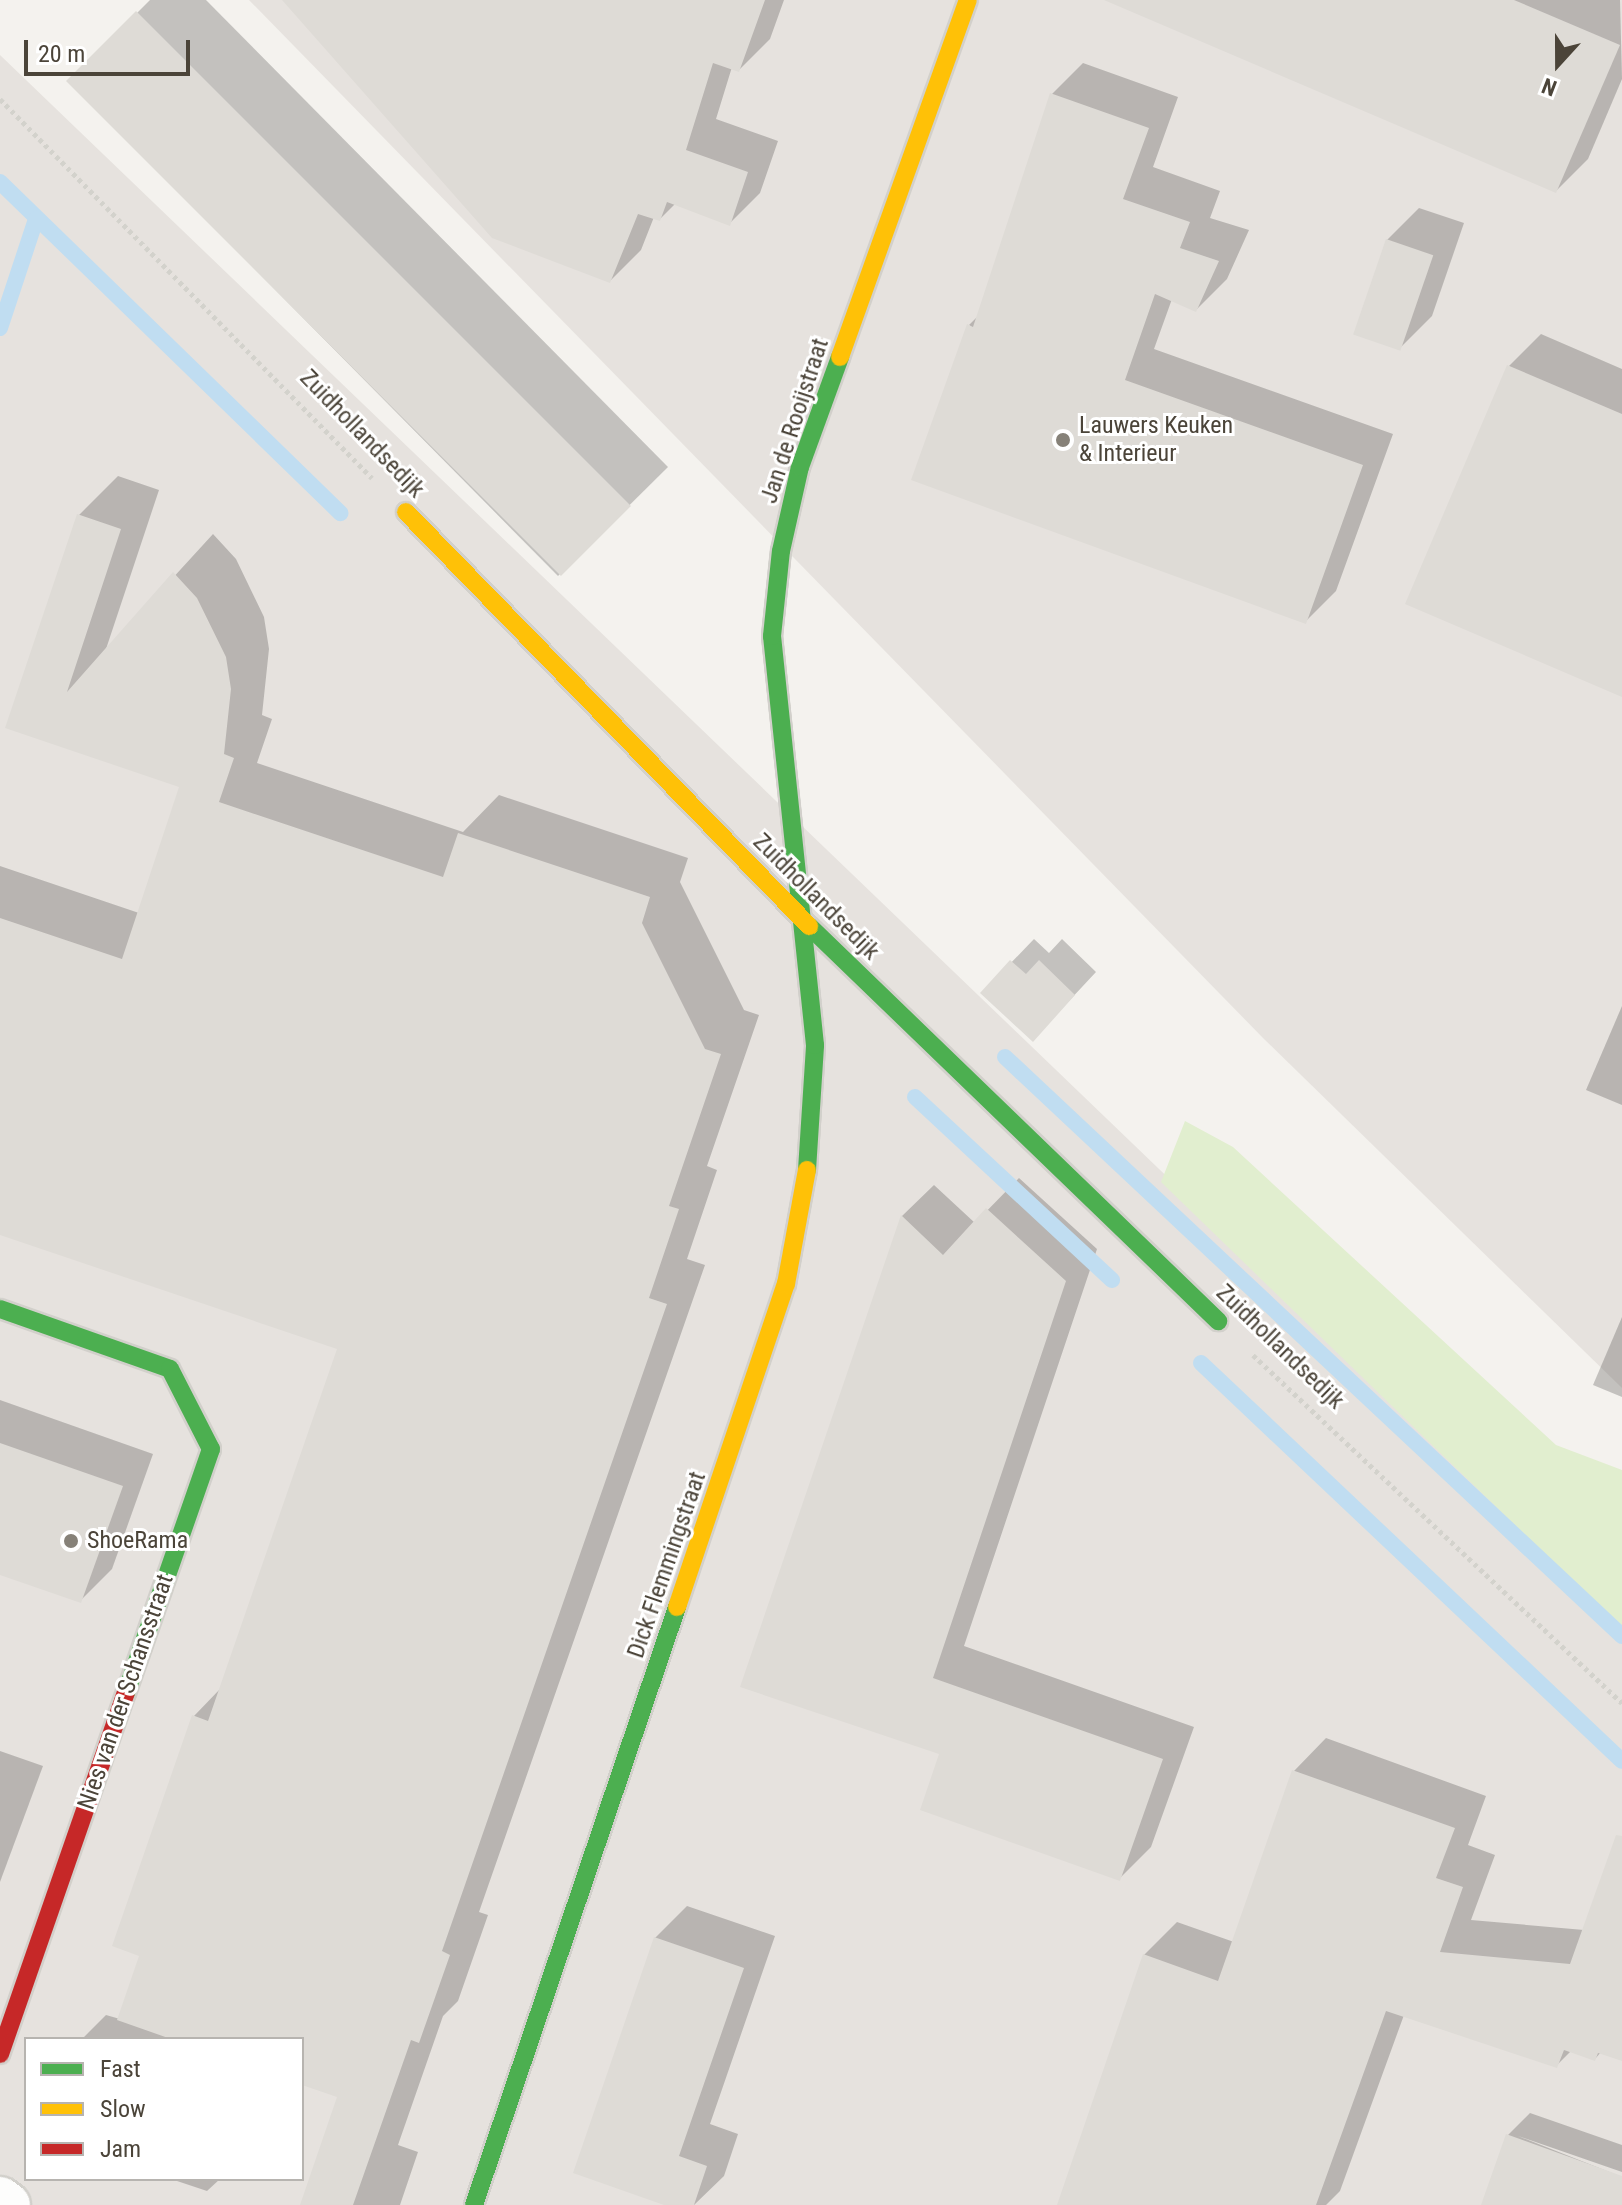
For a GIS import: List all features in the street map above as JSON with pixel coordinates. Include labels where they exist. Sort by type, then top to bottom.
[{"type":"street","name":"Jan de Rooijstraat","points":[[806,923],[772,636],[781,551],[800,467],[968,0]]},
{"type":"street","name":"Zuidhollandsedijk","points":[[406,512],[806,923],[1218,1321]]},
{"type":"street","name":"Dick Flemmingstraat","points":[[474,2205],[786,1284],[805,1199],[815,1045],[806,923]]},
{"type":"street","name":"Nies van der Schansstraat","points":[[0,1309],[170,1369],[211,1449],[0,2054]]},
{"type":"street","points":[[0,2199],[8,2205]]},
{"type":"path","name":"Zuidhollandsedijk","points":[[0,99],[406,512]]},
{"type":"path","name":"Zuidhollandsedijk","points":[[1218,1321],[1622,1703]]},
{"type":"shaded area","points":[[249,0],[1622,0],[1622,1388],[1264,1039]]},
{"type":"shaded area","points":[[0,55],[1622,1614],[1622,2205],[0,2205]]},
{"type":"green space","points":[[1185,1121],[1233,1147],[1556,1445],[1622,1470],[1622,1629],[1161,1182]]},
{"type":"building","points":[[282,0],[765,0],[739,72],[713,63],[686,150],[748,172],[730,226],[667,202],[660,221],[638,214],[610,283],[492,238]]},
{"type":"building","points":[[1104,0],[1514,0],[1620,45],[1556,193]]},
{"type":"building","points":[[136,11],[631,506],[561,576],[66,81]]},
{"type":"building","points":[[1050,93],[1149,128],[1123,199],[1190,222],[1180,248],[1219,261],[1196,312],[1155,294],[1125,380],[1363,465],[1306,624],[911,480],[967,324],[973,327]]},
{"type":"building","points":[[1386,239],[1433,255],[1400,351],[1353,334]]},
{"type":"building","points":[[1507,365],[1622,414],[1622,697],[1405,604]]},
{"type":"building","points":[[77,514],[121,529],[67,692],[173,572],[197,598],[226,657],[231,689],[224,754],[234,758],[219,802],[443,877],[458,833],[650,897],[642,923],[705,1049],[721,1054],[669,1206],[679,1209],[649,1298],[667,1304],[442,1951],[450,1955],[419,2043],[411,2040],[353,2205],[300,2205],[337,2097],[304,2086],[304,2037],[165,2037],[117,2020],[139,1956],[112,1946],[192,1715],[208,1721],[337,1349],[0,1235],[0,918],[122,959],[179,787],[5,728]]},
{"type":"building","points":[[1010,960],[1026,974],[1039,960],[1075,995],[1033,1042],[980,993]]},
{"type":"building","points":[[986,1208],[1066,1281],[933,1678],[1163,1759],[1120,1881],[920,1810],[939,1754],[740,1687],[901,1215],[943,1255]]},
{"type":"building","points":[[0,1443],[123,1486],[81,1603],[0,1575]]},
{"type":"building","points":[[1292,1770],[1455,1828],[1436,1878],[1463,1887],[1440,1952],[1570,1964],[1616,1835],[1622,1836],[1622,2061],[1598,2053],[1595,2061],[1564,2050],[1557,2068],[1386,2011],[1316,2205],[1057,2205],[1143,1954],[1218,1981]]},
{"type":"building","points":[[654,1937],[744,1968],[679,2156],[707,2166],[694,2205],[664,2205],[573,2173]]},
{"type":"building","points":[[1506,2134],[1622,2176],[1622,2205],[1481,2205]]},
{"type":"waterway","points":[[0,182],[340,513]]},
{"type":"waterway","points":[[0,328],[36,219]]},
{"type":"waterway","points":[[1005,1057],[1622,1636]]},
{"type":"waterway","points":[[915,1097],[1112,1280]]},
{"type":"waterway","points":[[1201,1363],[1622,1761]]},
{"type":"traffic: fast","points":[[807,1170],[815,1045],[772,636],[781,551],[800,467],[840,357]]},
{"type":"traffic: fast","points":[[809,926],[1218,1321]]},
{"type":"traffic: fast","points":[[0,1309],[170,1369],[211,1449],[126,1693]]},
{"type":"traffic: fast","points":[[474,2205],[677,1607]]},
{"type":"traffic: slow","points":[[840,357],[968,0]]},
{"type":"traffic: slow","points":[[406,512],[809,926]]},
{"type":"traffic: slow","points":[[677,1607],[786,1284],[807,1170]]},
{"type":"traffic: jam","points":[[0,2054],[126,1693]]},
{"type":"place","name":"Lauwers Keuken & Interieur","points":[[1063,440]]},
{"type":"place","name":"ShoeRama","points":[[71,1541]]}]
